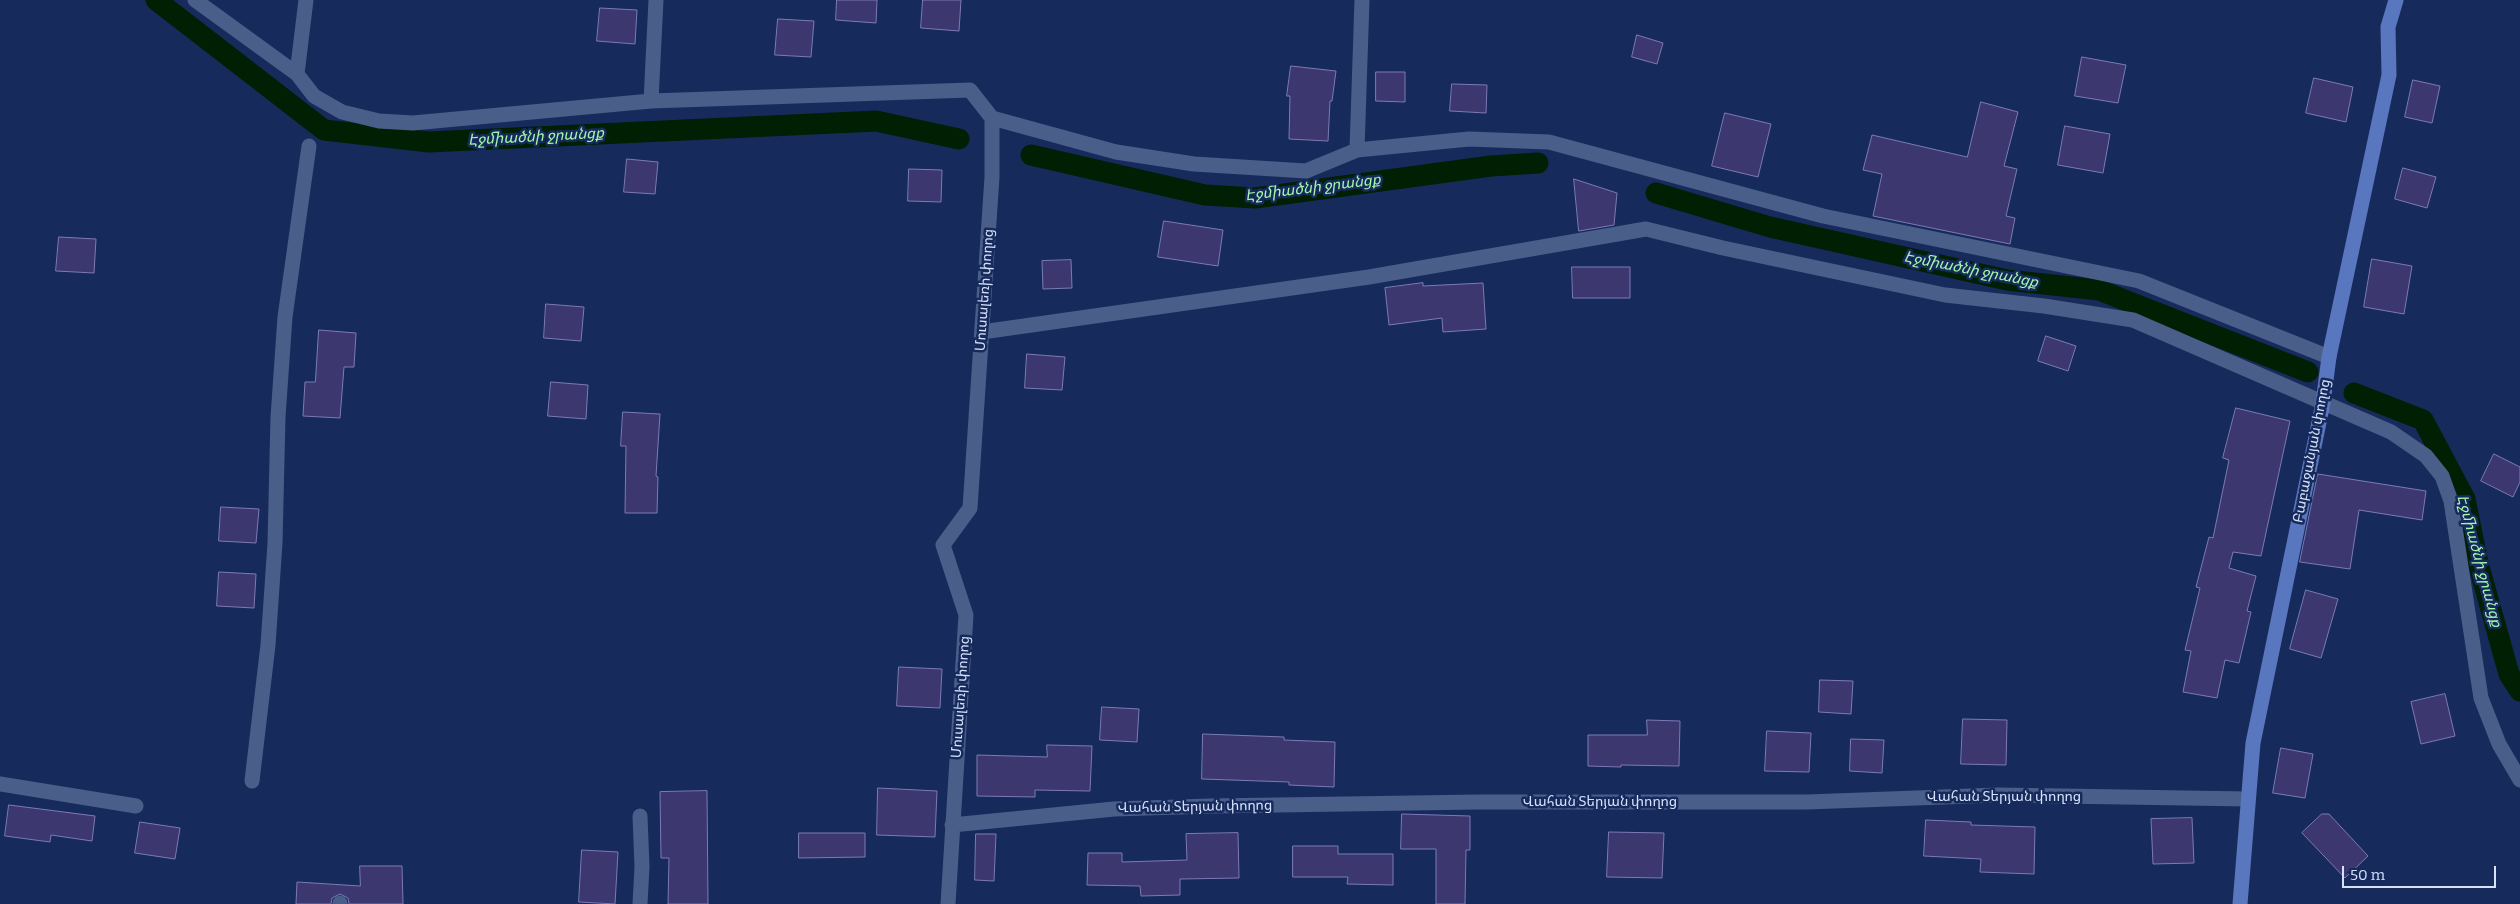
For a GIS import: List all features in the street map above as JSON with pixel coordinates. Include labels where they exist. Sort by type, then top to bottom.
[{"type":"street","points":[[195,0],[296,74],[314,96],[342,112],[379,121],[413,123],[651,101],[970,90],[992,118],[1116,152],[1194,164],[1306,171],[1357,150],[1469,139],[1549,142],[1823,216],[2139,281],[2329,357]]},
{"type":"street","points":[[296,74],[306,0]]},
{"type":"street","points":[[651,101],[656,0]]},
{"type":"street","points":[[1357,150],[1362,0]]},
{"type":"street","name":"Բաբաջանյան փողոց","points":[[2240,904],[2253,743],[2323,404],[2329,357],[2389,75],[2388,27],[2396,0]]},
{"type":"street","name":"Մուսալեռի փողոց","points":[[948,904],[966,616],[943,545],[970,508],[992,177],[992,118]]},
{"type":"street","points":[[252,781],[270,617],[285,317],[309,146]]},
{"type":"street","points":[[982,332],[1369,277],[1646,229],[1741,253],[1945,295],[2133,320],[2391,432],[2426,456],[2442,476],[2451,501],[2481,698],[2499,744],[2520,780]]},
{"type":"street","points":[[0,784],[136,806]]},
{"type":"street","name":"Վահան Տերյան փողոց","points":[[952,825],[1114,809],[1211,806],[1478,802],[1807,802],[1998,795],[2248,800]]},
{"type":"street","points":[[640,816],[642,867],[640,904]]},
{"type":"building","points":[[837,0],[877,0],[876,23],[836,20]]},
{"type":"building","points":[[923,0],[961,0],[959,31],[921,28]]},
{"type":"building","points":[[600,8],[637,10],[635,44],[597,41]]},
{"type":"building","points":[[778,19],[814,21],[811,57],[775,55]]},
{"type":"building","points":[[1637,35],[1663,43],[1657,64],[1632,57]]},
{"type":"building","points":[[2082,57],[2126,65],[2118,103],[2075,96]]},
{"type":"building","points":[[1291,66],[1336,71],[1332,101],[1330,101],[1328,141],[1289,139],[1290,96],[1287,96]]},
{"type":"building","points":[[1376,72],[1405,72],[1405,102],[1376,101]]},
{"type":"building","points":[[2314,78],[2353,87],[2346,122],[2306,113]]},
{"type":"building","points":[[2413,80],[2440,86],[2432,123],[2405,117]]},
{"type":"building","points":[[1452,84],[1487,85],[1486,113],[1450,111]]},
{"type":"building","points":[[1981,102],[2018,112],[2004,166],[2017,169],[2006,216],[2015,218],[2010,244],[1873,216],[1882,174],[1863,170],[1872,135],[1967,157]]},
{"type":"building","points":[[1725,113],[1771,124],[1758,177],[1712,166]]},
{"type":"building","points":[[2065,126],[2110,134],[2103,173],[2058,165]]},
{"type":"building","points":[[627,159],[658,162],[655,194],[624,192]]},
{"type":"building","points":[[2403,168],[2436,177],[2427,208],[2395,199]]},
{"type":"building","points":[[909,169],[942,170],[941,202],[908,201]]},
{"type":"building","points":[[1574,179],[1617,193],[1614,225],[1579,231]]},
{"type":"building","points":[[1164,221],[1223,230],[1218,266],[1158,257]]},
{"type":"building","points":[[59,237],[96,239],[94,273],[56,271]]},
{"type":"building","points":[[2372,259],[2412,266],[2404,314],[2364,307]]},
{"type":"building","points":[[1071,260],[1072,288],[1043,289],[1042,261]]},
{"type":"building","points":[[1572,267],[1630,267],[1630,298],[1573,298]]},
{"type":"building","points":[[1423,283],[1423,286],[1483,283],[1486,329],[1443,332],[1442,318],[1389,325],[1385,288]]},
{"type":"building","points":[[546,304],[584,307],[581,341],[544,338]]},
{"type":"building","points":[[319,330],[356,333],[354,367],[344,367],[340,418],[303,416],[305,382],[315,382]]},
{"type":"building","points":[[2046,336],[2076,346],[2068,371],[2038,361]]},
{"type":"building","points":[[1027,354],[1065,357],[1062,390],[1025,388]]},
{"type":"building","points":[[551,382],[588,385],[586,419],[548,416]]},
{"type":"building","points":[[2236,408],[2290,421],[2261,556],[2233,552],[2229,568],[2256,576],[2247,611],[2251,612],[2239,663],[2225,660],[2217,698],[2183,692],[2191,651],[2185,650],[2200,588],[2196,587],[2209,537],[2213,538],[2229,460],[2223,458]]},
{"type":"building","points":[[623,412],[660,414],[656,476],[658,477],[657,513],[625,513],[626,446],[621,446]]},
{"type":"building","points":[[2494,454],[2520,467],[2520,482],[2513,497],[2481,481]]},
{"type":"building","points":[[2318,474],[2426,491],[2422,520],[2359,510],[2350,569],[2300,562]]},
{"type":"building","points":[[221,507],[259,509],[256,543],[219,541]]},
{"type":"building","points":[[219,572],[256,574],[254,608],[217,606]]},
{"type":"building","points":[[2306,590],[2338,599],[2321,658],[2290,649]]},
{"type":"building","points":[[899,667],[942,669],[940,708],[897,706]]},
{"type":"building","points":[[1820,680],[1853,681],[1851,714],[1819,712]]},
{"type":"building","points":[[2445,694],[2455,736],[2421,744],[2411,702]]},
{"type":"building","points":[[1102,707],[1139,709],[1137,742],[1100,740]]},
{"type":"building","points":[[1963,719],[2007,720],[2006,765],[1961,764]]},
{"type":"building","points":[[1647,720],[1680,721],[1679,766],[1588,766],[1588,735],[1647,735]]},
{"type":"building","points":[[1767,731],[1811,733],[1809,772],[1765,771]]},
{"type":"building","points":[[1203,734],[1284,737],[1284,740],[1335,742],[1334,787],[1289,785],[1289,782],[1202,779]]},
{"type":"building","points":[[1851,739],[1884,740],[1882,773],[1850,771]]},
{"type":"building","points":[[1047,745],[1092,746],[1090,791],[1035,790],[1035,797],[977,796],[977,755],[1047,757]]},
{"type":"building","points":[[2281,748],[2313,754],[2305,798],[2273,793]]},
{"type":"building","points":[[878,788],[937,791],[935,837],[877,835]]},
{"type":"building","points":[[707,791],[708,904],[668,904],[669,858],[661,858],[660,792]]},
{"type":"building","points":[[9,805],[95,816],[92,841],[51,835],[50,842],[5,836]]},
{"type":"building","points":[[1402,814],[1470,816],[1470,850],[1466,850],[1465,904],[1436,904],[1436,849],[1401,849]]},
{"type":"building","points":[[2322,814],[2329,814],[2368,856],[2345,878],[2302,833]]},
{"type":"building","points":[[2192,818],[2194,863],[2153,864],[2151,819]]},
{"type":"building","points":[[1926,820],[1971,822],[1971,825],[2035,827],[2034,874],[1980,872],[1981,859],[1924,856]]},
{"type":"building","points":[[140,822],[180,828],[175,859],[135,853]]},
{"type":"building","points":[[1609,832],[1664,833],[1662,878],[1607,877]]},
{"type":"building","points":[[799,833],[865,833],[865,857],[799,858]]},
{"type":"building","points":[[1238,833],[1239,878],[1180,879],[1180,895],[1141,896],[1140,886],[1087,885],[1088,853],[1122,853],[1122,862],[1187,860],[1186,834]]},
{"type":"building","points":[[976,834],[996,834],[994,881],[975,880]]},
{"type":"building","points":[[1293,846],[1338,846],[1338,854],[1393,854],[1393,885],[1347,884],[1348,877],[1293,877]]},
{"type":"building","points":[[582,850],[618,852],[615,904],[579,902]]},
{"type":"building","points":[[360,866],[402,866],[403,904],[349,904],[348,898],[340,894],[332,898],[331,904],[296,904],[297,882],[360,886]]},
{"type":"waterway","name":"Էջմիածնի ջրանցք","points":[[156,0],[324,130],[429,142],[876,121],[959,139]]},
{"type":"waterway","name":"Էջմիածնի ջրանցք","points":[[1031,155],[1205,195],[1255,198],[1491,166],[1538,163]]},
{"type":"waterway","name":"Էջմիածնի ջրանցք","points":[[1656,193],[1770,227],[2007,280],[2099,290],[2308,372]]},
{"type":"waterway","name":"Էջմիածնի ջրանցք","points":[[2354,393],[2423,420],[2465,499],[2478,563],[2509,674],[2520,691]]}]
